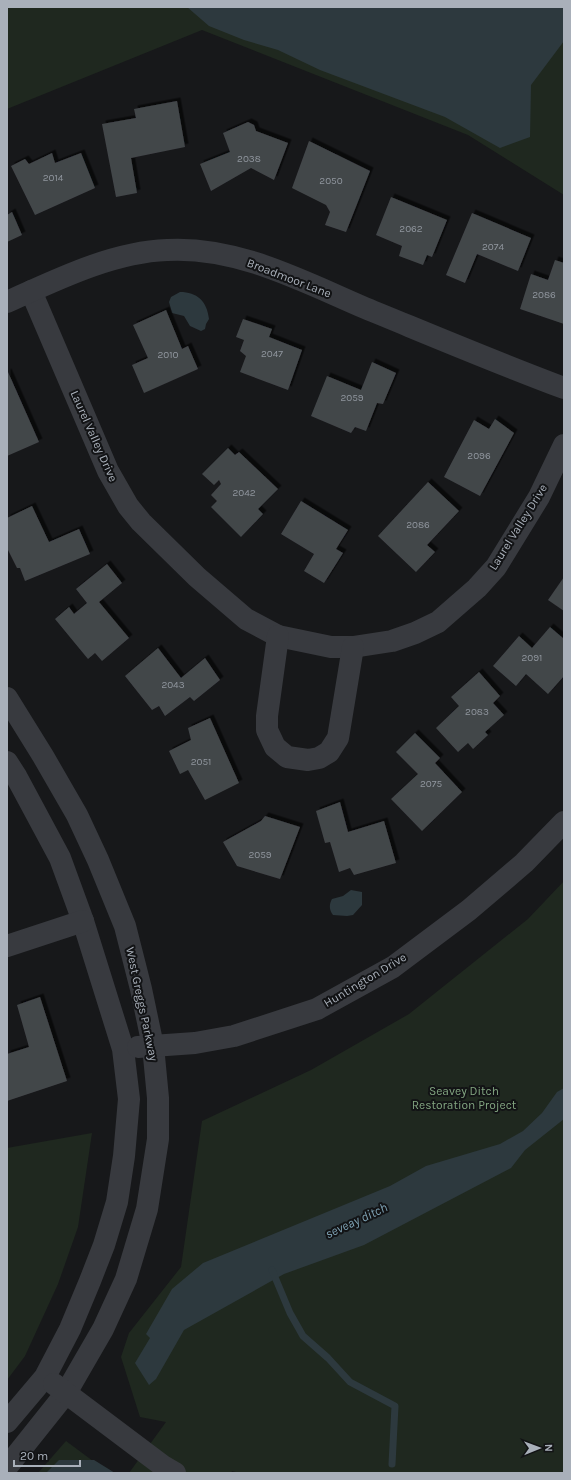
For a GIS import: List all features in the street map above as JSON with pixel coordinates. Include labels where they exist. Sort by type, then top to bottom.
[{"type":"street","name":"Broadmoor Lane","points":[[7,302],[86,268],[139,252],[180,250],[222,253],[266,266],[509,367],[564,388]]},
{"type":"street","name":"Laurel Valley Drive","points":[[31,291],[108,471],[128,506],[141,522],[197,577],[246,619],[278,636],[331,647],[353,647],[392,641],[415,633],[438,622],[477,588],[496,567],[539,497],[564,445]]},
{"type":"street","points":[[278,636],[267,716],[267,730],[275,747],[287,757],[308,760],[320,758],[329,752],[338,738],[353,647]]},
{"type":"street","name":"West Greggs Parkway","points":[[7,698],[77,815],[98,860],[125,926],[141,989],[153,1046],[158,1098],[158,1139],[147,1209],[126,1279],[103,1329],[66,1393],[7,1467]]},
{"type":"street","points":[[7,762],[60,858],[83,920],[123,1049],[129,1099],[124,1156],[117,1202],[104,1245],[70,1329],[45,1377],[7,1422]]},
{"type":"street","name":"Huntington Drive","points":[[123,1049],[195,1044],[234,1036],[324,1005],[393,967],[469,910],[524,863],[564,822]]},
{"type":"street","points":[[7,946],[83,920]]},
{"type":"street","points":[[45,1377],[163,1466],[175,1473]]},
{"type":"green space","points":[[7,7],[564,7],[564,195],[468,135],[202,30],[7,109]]},
{"type":"green space","name":"Seavey Ditch Restoration Project","points":[[564,881],[564,1473],[240,1473],[232,1471],[231,1473],[129,1473],[166,1422],[140,1417],[121,1357],[129,1333],[181,1267],[202,1121],[311,1070],[409,1014],[528,919]]},
{"type":"green space","points":[[92,1133],[78,1227],[58,1284],[25,1356],[7,1380],[7,1148]]},
{"type":"green space","points":[[66,1441],[109,1473],[38,1473]]},
{"type":"water","points":[[187,7],[564,7],[564,41],[531,85],[530,137],[500,148],[445,117],[320,70],[278,50],[244,40],[209,26]]},
{"type":"water","points":[[180,292],[186,292],[196,296],[206,307],[209,319],[205,329],[201,331],[190,326],[184,316],[172,313],[169,302],[171,297]]},
{"type":"water","points":[[351,890],[362,892],[362,905],[353,915],[333,915],[330,907],[332,899],[343,896]]},
{"type":"water","name":"seveay ditch","points":[[564,1088],[564,1119],[525,1150],[511,1168],[364,1245],[284,1274],[184,1330],[156,1379],[149,1385],[135,1363],[150,1338],[146,1334],[172,1289],[203,1263],[390,1186],[426,1166],[500,1144],[523,1131],[542,1113],[557,1092]]},
{"type":"water","points":[[59,1460],[94,1460],[115,1473],[46,1473]]},
{"type":"building","points":[[177,101],[185,147],[131,158],[137,193],[116,197],[102,124],[136,118],[134,109]]},
{"type":"building","points":[[248,122],[254,125],[256,131],[288,143],[274,180],[251,168],[211,191],[200,164],[230,152],[223,133]]},
{"type":"building","points":[[309,141],[370,171],[346,232],[325,225],[330,212],[326,205],[292,188]]},
{"type":"building","points":[[52,153],[55,163],[81,153],[95,188],[35,215],[11,166],[25,159],[29,164]]},
{"type":"building","points":[[391,197],[447,220],[432,257],[427,255],[423,265],[399,256],[402,246],[376,235]]},
{"type":"building","points":[[12,212],[22,235],[7,242],[7,215]]},
{"type":"building","points":[[472,213],[531,238],[518,271],[477,254],[465,283],[446,275]]},
{"type":"building","points":[[555,260],[564,263],[564,324],[520,309],[531,274],[548,280]]},
{"type":"building","points":[[166,310],[182,349],[188,346],[198,369],[144,393],[132,365],[148,358],[133,325]]},
{"type":"building","points":[[243,319],[272,329],[269,337],[302,350],[288,390],[240,372],[246,356],[240,351],[244,340],[236,337]]},
{"type":"building","points":[[372,362],[396,373],[383,404],[377,403],[366,431],[355,427],[351,433],[311,416],[327,376],[361,390]]},
{"type":"building","points":[[8,372],[39,442],[7,456],[7,373]]},
{"type":"building","points":[[495,419],[514,433],[480,496],[444,477],[474,420],[489,429]]},
{"type":"building","points":[[228,448],[235,455],[239,452],[278,489],[258,509],[263,514],[241,537],[211,507],[217,501],[211,495],[221,484],[219,480],[214,485],[202,474]]},
{"type":"building","points":[[428,482],[459,511],[427,545],[435,552],[416,572],[378,536]]},
{"type":"building","points":[[301,501],[348,530],[336,549],[343,553],[324,583],[304,571],[314,554],[281,534]]},
{"type":"building","points":[[32,506],[49,542],[79,529],[90,554],[25,581],[20,568],[17,568],[7,548],[7,518]]},
{"type":"building","points":[[107,564],[122,583],[99,602],[129,638],[102,661],[95,653],[88,659],[55,619],[69,607],[74,614],[87,603],[76,589]]},
{"type":"building","points":[[564,577],[564,611],[548,600]]},
{"type":"building","points":[[550,627],[564,639],[564,676],[548,694],[526,674],[516,686],[493,666],[519,636],[532,648]]},
{"type":"building","points":[[158,648],[181,678],[205,658],[220,680],[194,701],[190,697],[165,716],[159,706],[152,710],[125,676]]},
{"type":"building","points":[[479,672],[500,696],[493,703],[504,715],[485,732],[488,735],[473,749],[468,743],[458,752],[436,728],[459,706],[451,697]]},
{"type":"building","points":[[210,718],[239,783],[205,800],[188,770],[180,774],[169,751],[191,740],[188,728]]},
{"type":"building","points":[[415,733],[440,758],[435,763],[462,792],[422,831],[391,799],[418,774],[396,752]]},
{"type":"building","points":[[340,802],[348,832],[384,821],[396,863],[354,875],[350,868],[339,872],[330,842],[325,843],[316,811]]},
{"type":"building","points":[[265,816],[300,827],[280,879],[237,866],[223,842],[261,821]]},
{"type":"building","points":[[40,997],[67,1081],[7,1101],[7,1054],[29,1047],[17,1005]]},
{"type":"waterway","points":[[272,1270],[290,1313],[303,1336],[328,1358],[350,1382],[395,1406],[392,1464]]}]
